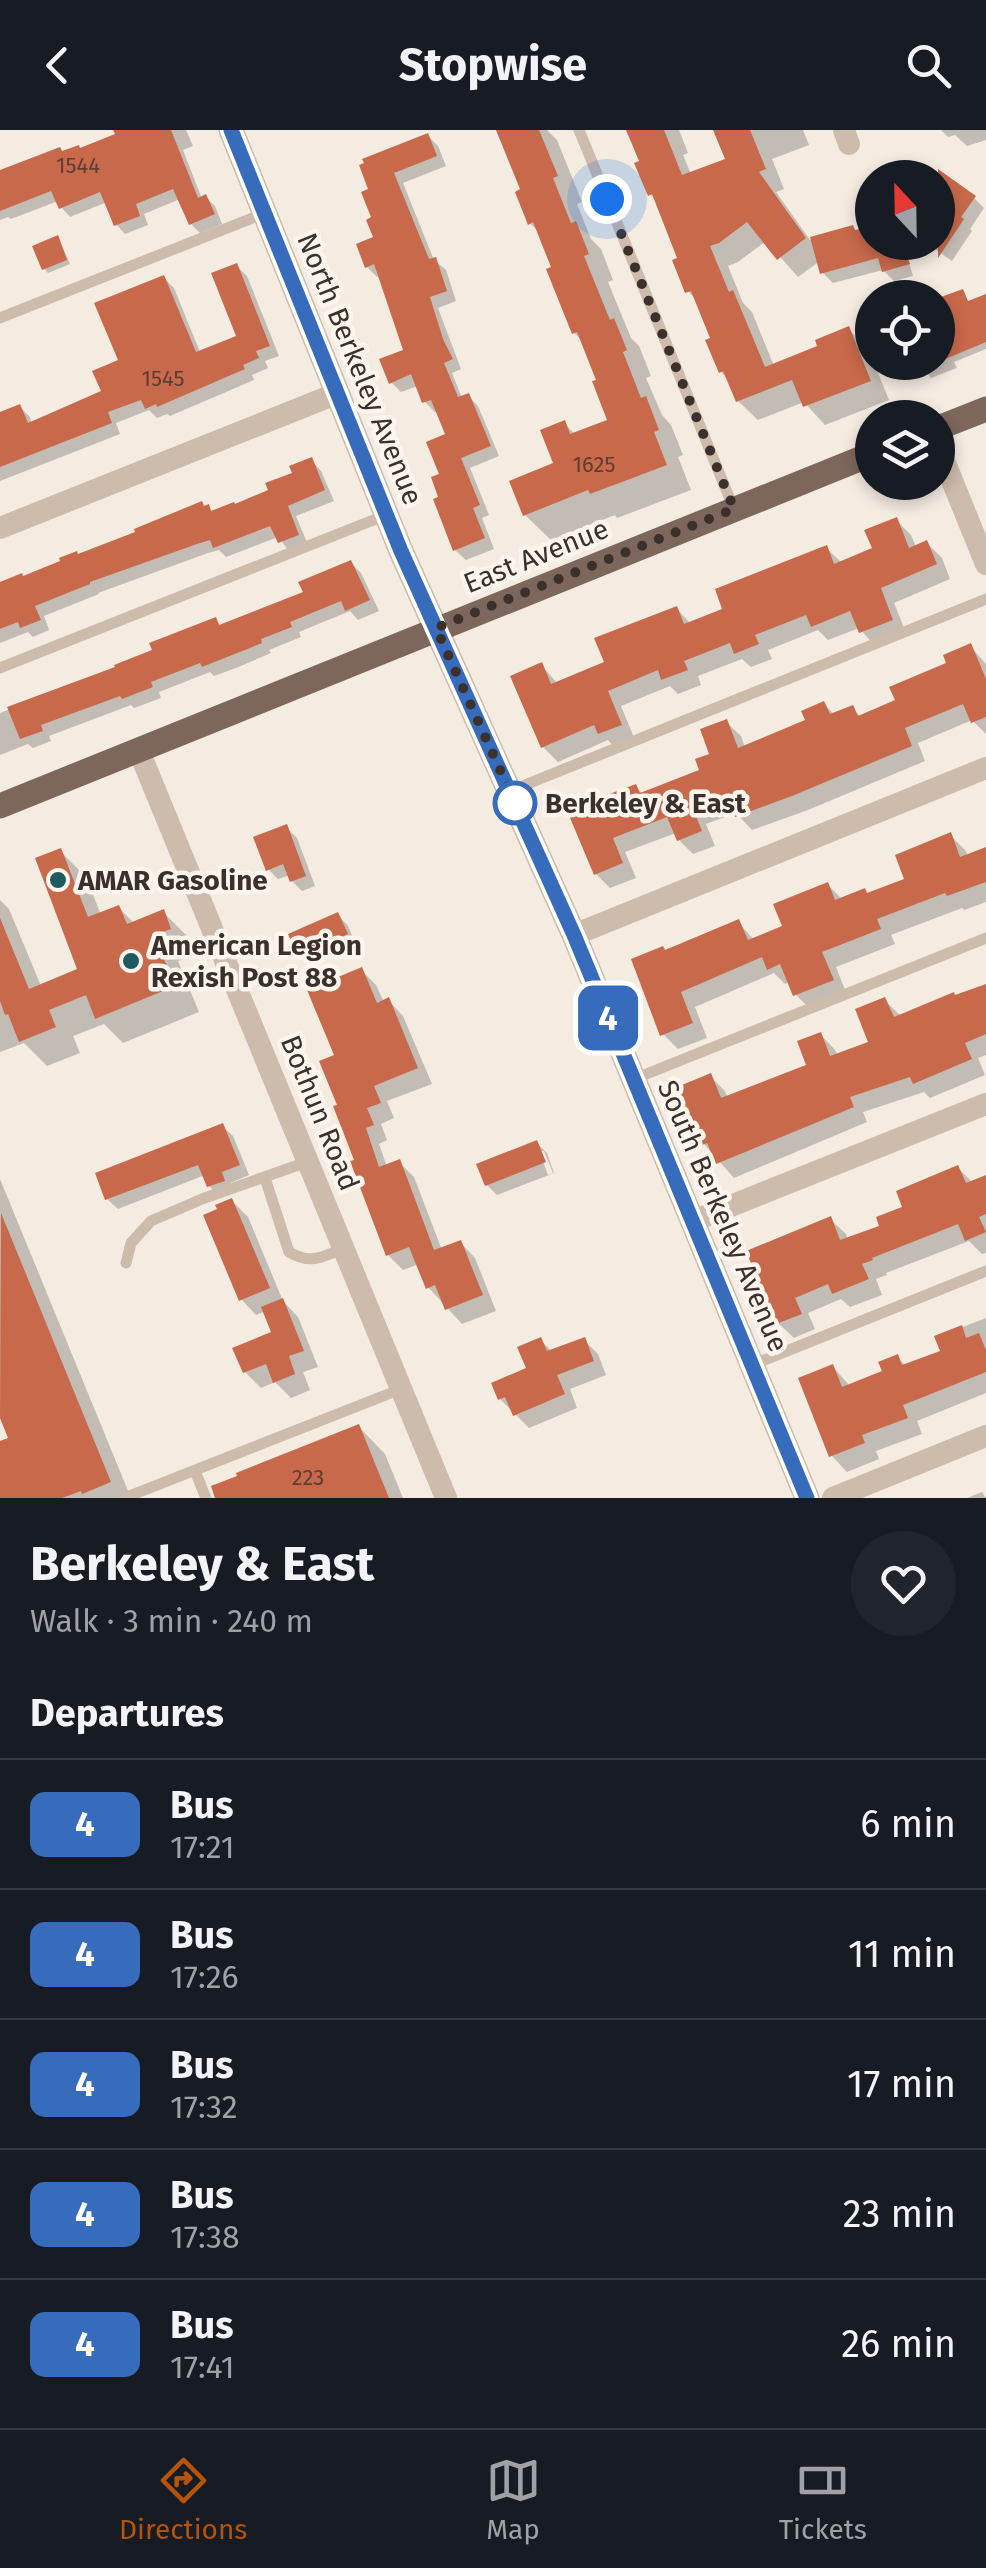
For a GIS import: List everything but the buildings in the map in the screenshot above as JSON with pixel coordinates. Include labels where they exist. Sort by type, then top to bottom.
[{"type":"main road","points":[[955,421],[986,409]]},
{"type":"main road","name":"East Avenue","points":[[0,806],[855,461]]},
{"type":"street","name":"North Berkeley Avenue","points":[[231,130],[386,515],[436,628]]},
{"type":"street","points":[[0,528],[338,393]]},
{"type":"street","points":[[955,488],[986,564]]},
{"type":"street","name":"South Berkeley Avenue","points":[[436,628],[574,935],[807,1498]]},
{"type":"street","name":"Bothun Road","points":[[139,751],[446,1498]]},
{"type":"street","points":[[574,935],[986,768]]},
{"type":"street","points":[[693,1221],[986,1104]]},
{"type":"street","points":[[833,1498],[986,1436]]},
{"type":"lane","points":[[579,130],[734,509]]},
{"type":"lane","points":[[0,318],[264,213]]},
{"type":"lane","points":[[0,668],[386,515]]},
{"type":"lane","points":[[510,791],[986,598]]},
{"type":"lane","points":[[634,1080],[986,938]]},
{"type":"lane","points":[[126,1263],[131,1243],[151,1220],[308,1162]]},
{"type":"lane","points":[[265,1178],[289,1252],[311,1260],[343,1249]]},
{"type":"lane","points":[[752,1365],[986,1272]]},
{"type":"lane","points":[[124,1498],[401,1389]]},
{"type":"lane","points":[[195,1470],[206,1498]]},
{"type":"bus line","name":"4","points":[[231,130],[401,551],[574,935],[807,1498]]},
{"type":"place","name":"Berkeley & East","points":[[515,803]]},
{"type":"place","name":"AMAR Gasoline","points":[[58,880]]},
{"type":"place","name":"American Legion Rexish Post 88","points":[[131,961]]},
{"type":"route","points":[[515,803],[436,628],[734,509],[607,199]]}]
